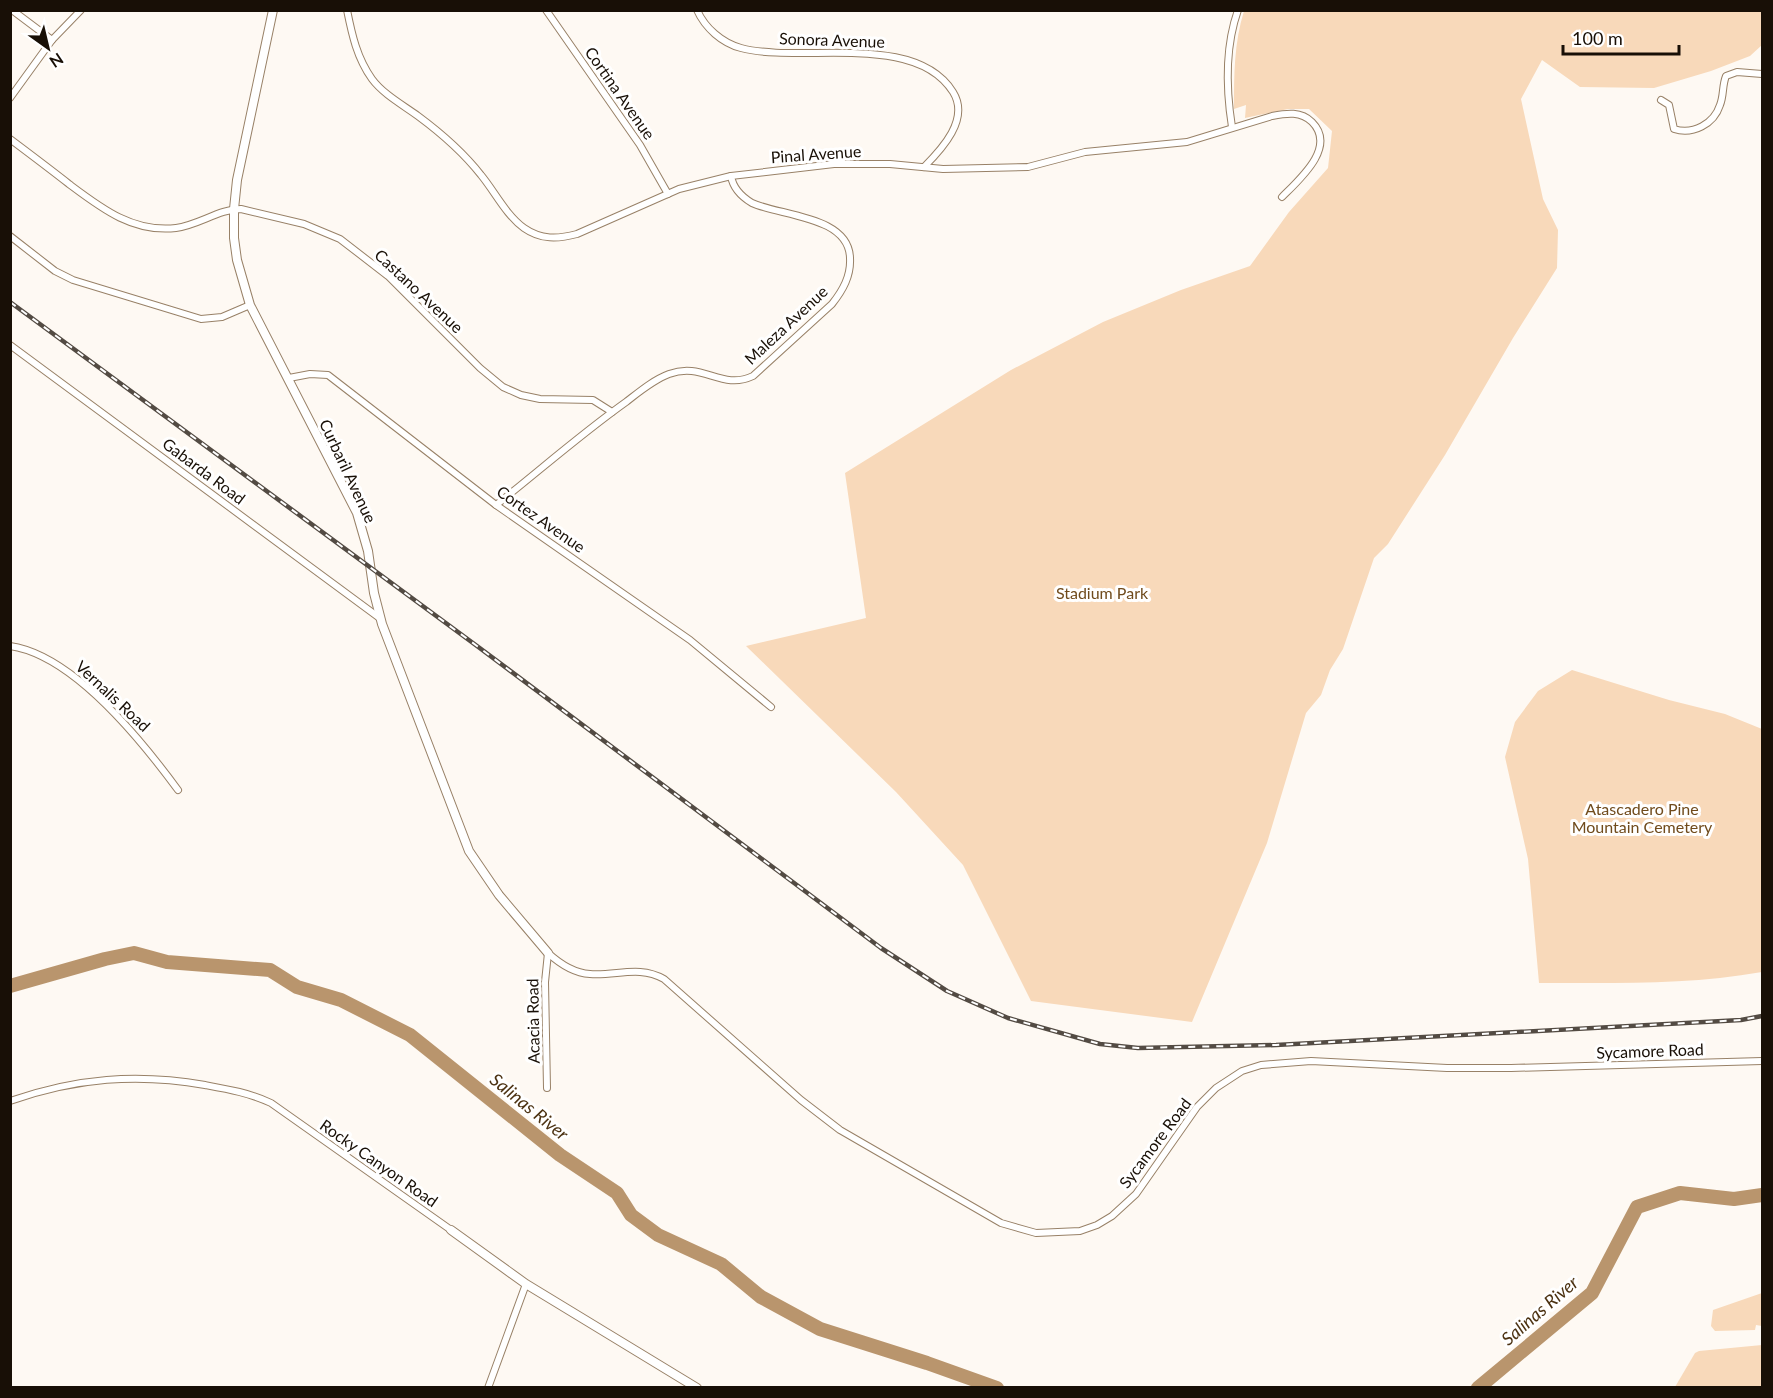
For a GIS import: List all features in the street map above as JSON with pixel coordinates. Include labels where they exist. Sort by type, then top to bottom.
[{"type":"street","points":[[12,10],[52,40]]},
{"type":"street","points":[[10,98],[52,40],[81,10]]},
{"type":"street","name":"Curbaril Avenue","points":[[273,10],[239,170],[234,209],[237,260],[250,305],[357,513],[368,551],[374,593],[381,619],[469,851],[499,896],[548,953]]},
{"type":"street","name":"Pinal Avenue","points":[[347,10],[360,58],[374,82],[451,142],[481,174],[512,218],[525,229],[547,237],[564,237],[668,194],[731,176],[834,164],[890,164],[944,169],[1028,167],[1085,152],[1187,142],[1232,127],[1291,113],[1307,118],[1319,131],[1321,138],[1312,165],[1282,197]]},
{"type":"street","name":"Cortina Avenue","points":[[546,10],[640,146],[668,194]]},
{"type":"street","name":"Sonora Avenue","points":[[697,10],[708,27],[720,38],[743,49],[890,55],[925,66],[937,74],[948,83],[956,97],[958,116],[955,128],[940,152],[924,167]]},
{"type":"street","points":[[1232,127],[1229,111],[1228,63],[1233,26],[1238,10]]},
{"type":"street","points":[[1661,100],[1669,105],[1674,129],[1684,132],[1694,130],[1713,118],[1720,107],[1726,76],[1737,72],[1762,74]]},
{"type":"street","points":[[10,139],[100,207],[135,225],[175,228],[195,224],[234,209]]},
{"type":"street","name":"Maleza Avenue","points":[[496,505],[612,412],[667,375],[679,371],[698,370],[731,382],[753,376],[827,309],[842,292],[849,273],[850,253],[846,242],[839,234],[819,222],[752,204],[732,185],[731,176]]},
{"type":"street","name":"Castano Avenue","points":[[234,209],[304,224],[340,239],[388,276],[480,368],[495,381],[512,391],[540,399],[593,400],[612,412]]},
{"type":"street","points":[[10,236],[55,271],[73,280],[201,319],[222,317],[250,305]]},
{"type":"street","name":"Gabarda Road","points":[[10,345],[381,619]]},
{"type":"street","name":"Cortez Avenue","points":[[289,378],[310,374],[327,375],[496,505],[690,640],[771,707]]},
{"type":"street","name":"Vernalis Road","points":[[10,646],[30,650],[53,662],[103,702],[146,746],[178,790]]},
{"type":"street","name":"Sycamore Road","points":[[548,953],[567,968],[581,972],[590,974],[640,970],[664,979],[801,1100],[840,1130],[1002,1223],[1036,1233],[1080,1231],[1112,1216],[1136,1194],[1197,1107],[1216,1088],[1242,1071],[1261,1065],[1311,1061],[1414,1067],[1510,1068],[1762,1061]]},
{"type":"street","name":"Acacia Road","points":[[547,1088],[545,982],[548,953]]},
{"type":"street","name":"Rocky Canyon Road","points":[[10,1101],[90,1080],[137,1077],[173,1079],[251,1095],[271,1104],[526,1284],[697,1388]]},
{"type":"street","points":[[488,1388],[526,1284]]},
{"type":"green space","name":"Stadium Park","points":[[1244,11],[1762,11],[1762,45],[1750,56],[1711,71],[1654,88],[1580,87],[1542,60],[1521,99],[1543,199],[1558,230],[1557,268],[1445,455],[1388,544],[1374,558],[1343,649],[1330,670],[1321,695],[1306,713],[1267,843],[1192,1022],[1031,1001],[963,865],[896,792],[746,646],[866,618],[845,473],[1011,370],[1103,322],[1181,290],[1250,266],[1289,212],[1328,168],[1332,131],[1309,109],[1288,109],[1245,118],[1246,105],[1234,109],[1236,47]]},
{"type":"green space","name":"Atascadero Pine Mountain Cemetery","points":[[1572,670],[1669,700],[1725,714],[1762,729],[1762,972],[1679,981],[1539,983],[1528,859],[1505,757],[1515,722],[1538,691]]},
{"type":"green space","points":[[1762,1293],[1762,1326],[1756,1325],[1755,1330],[1715,1331],[1711,1326],[1713,1310]]},
{"type":"green space","points":[[1762,1345],[1762,1387],[1675,1387],[1695,1353],[1699,1351]]},
{"type":"waterway","name":"Salinas River","points":[[10,986],[134,953],[167,962],[270,970],[297,987],[341,1000],[410,1035],[560,1155],[617,1193],[631,1215],[658,1235],[721,1264],[761,1297],[820,1329],[997,1388]]},
{"type":"waterway","name":"Salinas River","points":[[1478,1388],[1592,1293],[1637,1207],[1680,1193],[1734,1199],[1762,1195]]},
{"type":"railway","points":[[10,302],[477,646],[881,948],[947,991],[1008,1018],[1100,1044],[1138,1048],[1276,1045],[1741,1020],[1762,1016]]}]
